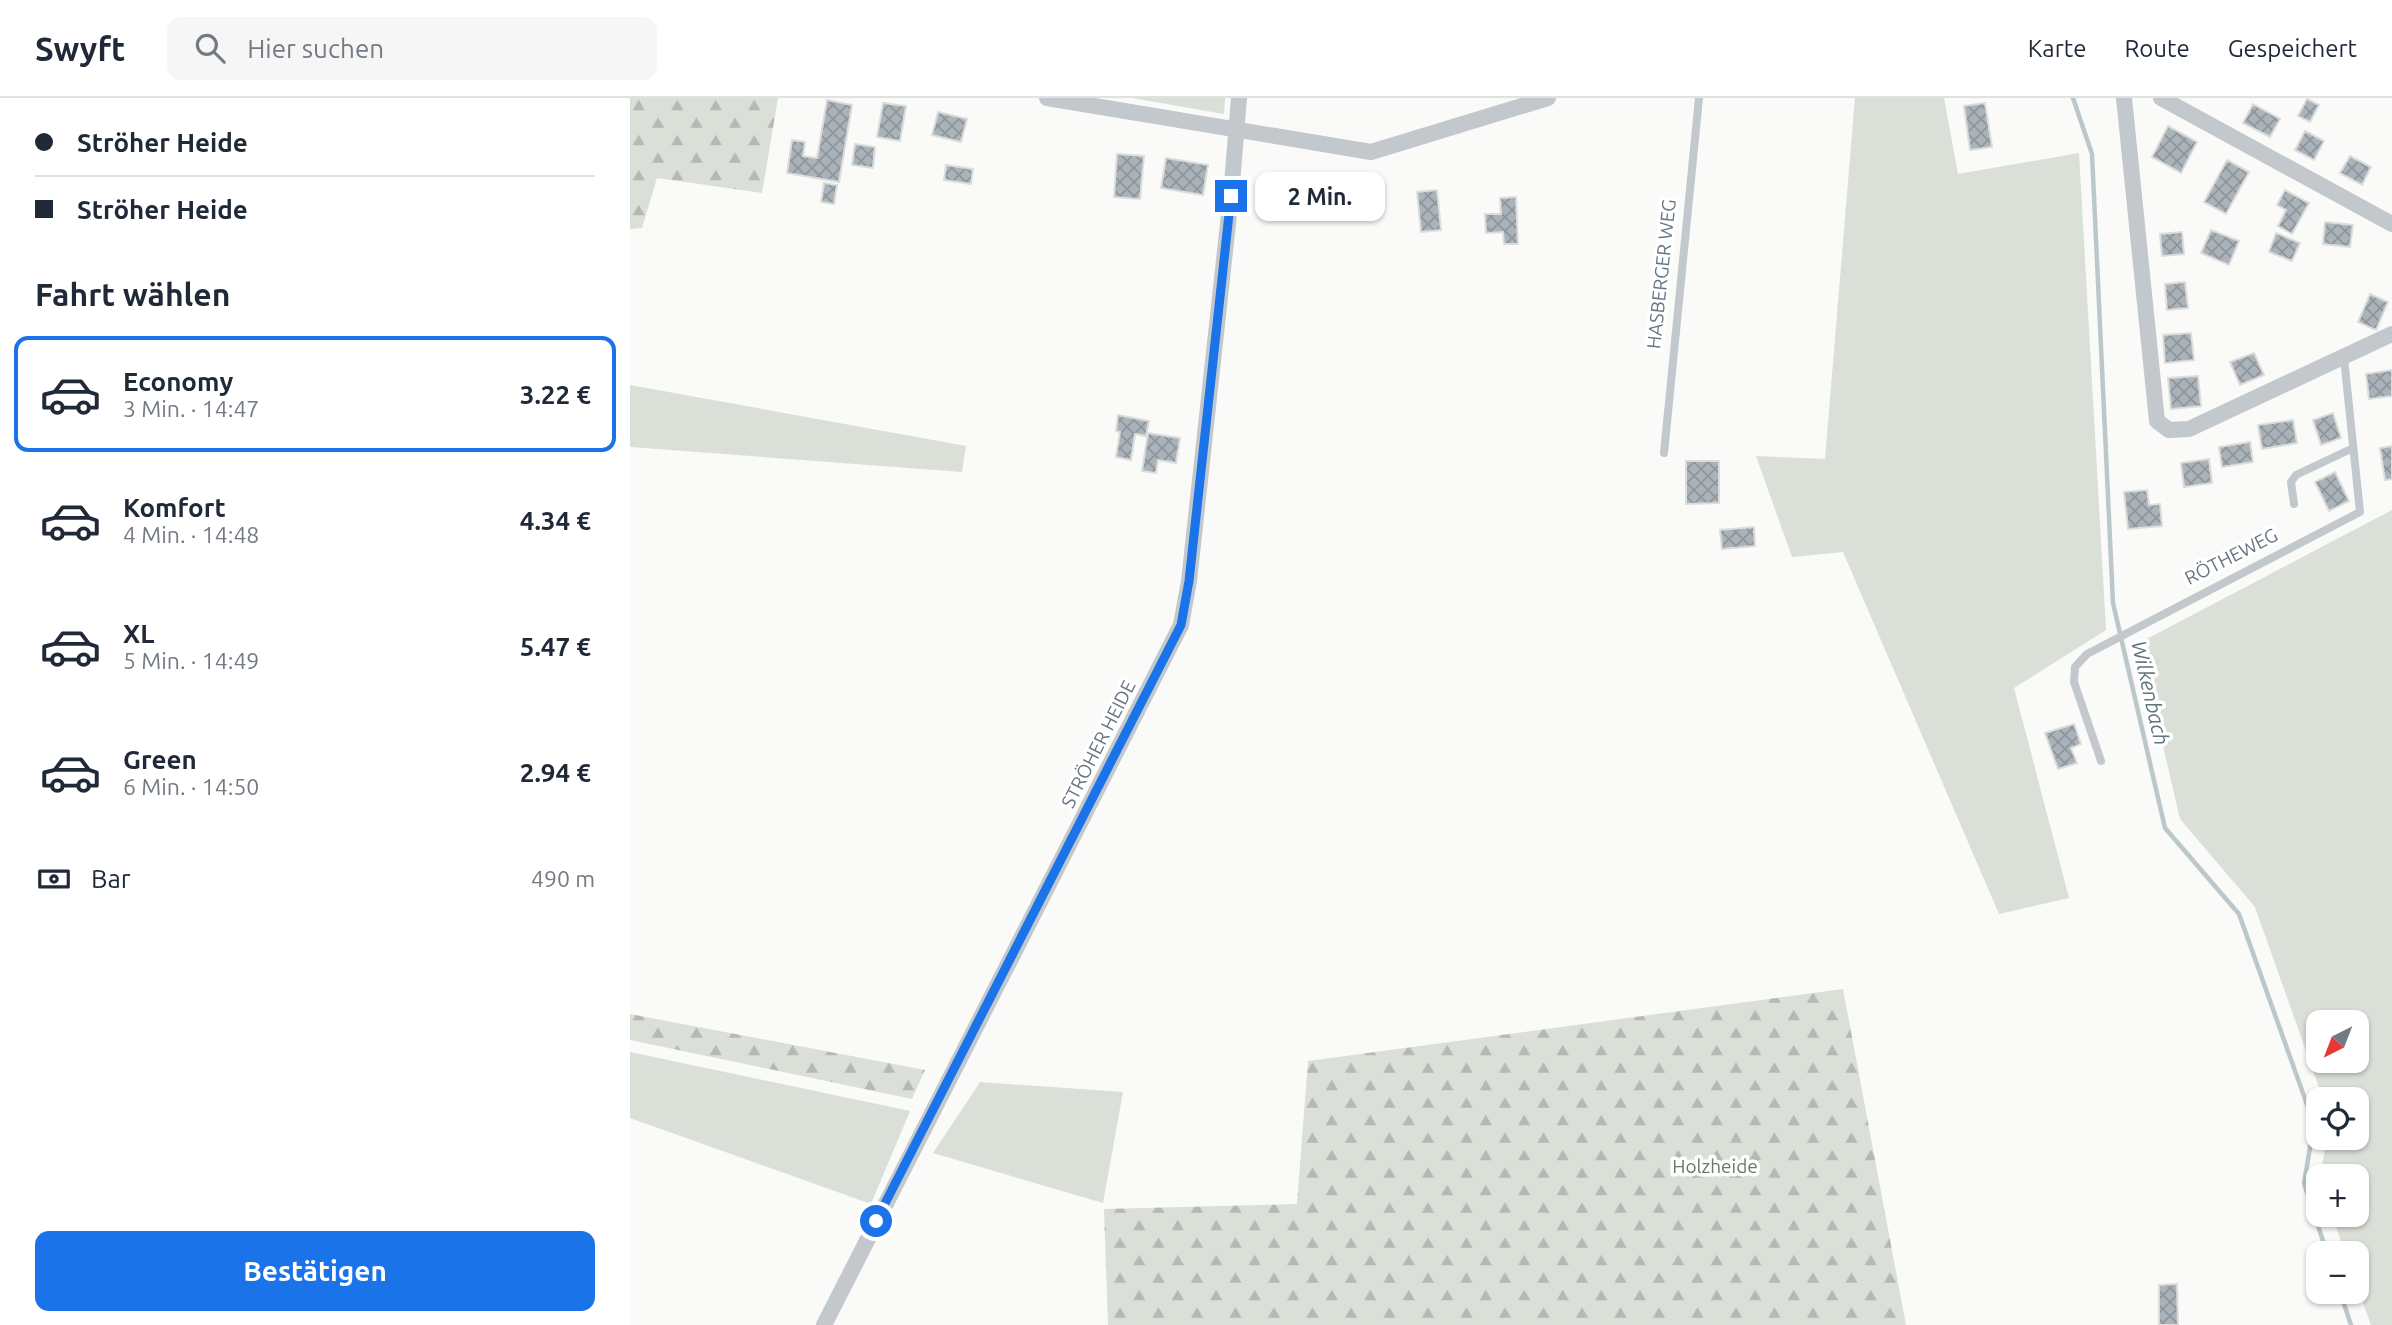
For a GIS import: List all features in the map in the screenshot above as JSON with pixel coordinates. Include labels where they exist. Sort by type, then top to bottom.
[{"type":"street","points":[[1047,98],[1371,152],[1548,98]]},
{"type":"street","name":"STRÖHER HEIDE","points":[[824,1325],[1181,625],[1189,581],[1237,130],[1238,98]]},
{"type":"street","points":[[2124,98],[2157,421],[2169,430],[2189,429],[2392,334]]},
{"type":"street","points":[[2170,100],[2392,224]]},
{"type":"lane","name":"HASBERGER WEG","points":[[1664,453],[1699,98]]},
{"type":"lane","name":"RÖTHEWEG","points":[[2101,761],[2074,682],[2075,667],[2087,654],[2360,512],[2344,358]]},
{"type":"lane","points":[[2294,504],[2291,482],[2296,475],[2353,448]]},
{"type":"green space","points":[[630,98],[778,98],[762,193],[657,178],[642,228],[630,229]]},
{"type":"green space","points":[[1132,98],[1225,98],[1224,114]]},
{"type":"green space","points":[[1855,98],[1944,98],[1958,174],[2079,153],[2106,630],[2014,688],[2069,898],[1999,914],[1843,552],[1792,557],[1756,456],[1825,459]]},
{"type":"green space","points":[[630,385],[966,446],[962,472],[630,447]]},
{"type":"green space","points":[[2392,510],[2392,1325],[2371,1325],[2363,1304],[2369,1304],[2369,1241],[2341,1241],[2336,1227],[2369,1227],[2369,1164],[2322,1164],[2325,1150],[2369,1150],[2369,1087],[2319,1087],[2314,1073],[2370,1073],[2370,1010],[2306,1010],[2306,1051],[2255,907],[2180,819],[2139,643]]},
{"type":"green space","name":"Holzheide","points":[[1843,989],[1906,1325],[1108,1325],[1104,1209],[1297,1204],[1308,1061]]},
{"type":"green space","points":[[630,1014],[925,1070],[912,1099],[630,1040]]},
{"type":"green space","points":[[630,1052],[910,1111],[871,1204],[630,1118]]},
{"type":"green space","points":[[980,1082],[1123,1092],[1103,1203],[933,1153]]},
{"type":"building","points":[[2307,99],[2319,105],[2310,122],[2298,116]]},
{"type":"building","points":[[827,100],[852,105],[839,182],[787,173],[792,140],[805,142],[803,156],[817,158]]},
{"type":"building","points":[[883,103],[906,106],[900,141],[877,137]]},
{"type":"building","points":[[1985,103],[1992,147],[1970,150],[1964,106]]},
{"type":"building","points":[[2253,104],[2280,119],[2270,137],[2243,123]]},
{"type":"building","points":[[938,112],[967,119],[961,142],[932,135]]},
{"type":"building","points":[[2168,126],[2197,142],[2181,173],[2152,157]]},
{"type":"building","points":[[2305,131],[2324,141],[2314,160],[2295,150]]},
{"type":"building","points":[[855,144],[875,147],[873,168],[852,165]]},
{"type":"building","points":[[1117,154],[1144,156],[1140,199],[1114,197]]},
{"type":"building","points":[[2350,156],[2371,167],[2362,185],[2340,173]]},
{"type":"building","points":[[1166,158],[1208,165],[1203,195],[1161,188]]},
{"type":"building","points":[[2227,160],[2249,172],[2226,214],[2204,202]]},
{"type":"building","points":[[946,165],[973,169],[971,184],[944,180]]},
{"type":"building","points":[[824,183],[837,185],[834,204],[821,202]]},
{"type":"building","points":[[1437,190],[1441,230],[1421,232],[1417,192]]},
{"type":"building","points":[[2285,190],[2309,203],[2292,234],[2278,226],[2286,210],[2277,205]]},
{"type":"building","points":[[1516,197],[1518,244],[1504,244],[1503,232],[1486,233],[1485,214],[1501,214],[1500,198]]},
{"type":"building","points":[[2325,222],[2353,225],[2350,247],[2323,244]]},
{"type":"building","points":[[2211,230],[2239,241],[2229,265],[2201,253]]},
{"type":"building","points":[[2182,232],[2184,254],[2162,256],[2160,234]]},
{"type":"building","points":[[2276,233],[2300,243],[2292,261],[2269,252]]},
{"type":"building","points":[[2185,282],[2188,308],[2167,310],[2165,284]]},
{"type":"building","points":[[2370,294],[2388,302],[2376,330],[2358,322]]},
{"type":"building","points":[[2191,333],[2194,360],[2165,363],[2163,335]]},
{"type":"building","points":[[2254,353],[2264,375],[2240,385],[2230,362]]},
{"type":"building","points":[[2392,370],[2392,396],[2369,399],[2366,374]]},
{"type":"building","points":[[2198,376],[2201,406],[2171,409],[2168,378]]},
{"type":"building","points":[[2333,413],[2341,438],[2321,445],[2313,420]]},
{"type":"building","points":[[1118,415],[1149,421],[1146,436],[1135,434],[1131,460],[1116,457],[1120,432],[1116,431]]},
{"type":"building","points":[[2293,420],[2297,443],[2262,449],[2258,425]]},
{"type":"building","points":[[1148,433],[1180,438],[1176,463],[1158,460],[1156,473],[1142,471]]},
{"type":"building","points":[[2250,442],[2253,462],[2222,467],[2219,447]]},
{"type":"building","points":[[2392,446],[2392,479],[2385,480],[2380,448]]},
{"type":"building","points":[[2209,459],[2212,483],[2184,487],[2181,463]]},
{"type":"building","points":[[1686,461],[1719,461],[1719,503],[1686,504]]},
{"type":"building","points":[[2335,472],[2349,501],[2329,511],[2315,482]]},
{"type":"building","points":[[2147,490],[2149,505],[2160,504],[2162,526],[2128,529],[2124,492]]},
{"type":"building","points":[[1754,527],[1755,546],[1722,549],[1720,530]]},
{"type":"building","points":[[2074,724],[2081,744],[2071,748],[2077,763],[2058,769],[2045,733]]},
{"type":"building","points":[[2177,1284],[2178,1325],[2159,1325],[2159,1285]]},
{"type":"waterway","name":"Wilkenbach","points":[[2073,98],[2092,154],[2113,603],[2165,828],[2239,914],[2314,1124],[2304,1183],[2323,1241]]},
{"type":"waterway","name":"Wilkenbach","points":[[2344,1304],[2351,1325]]},
{"type":"route","points":[[876,1221],[1170,652],[1181,625],[1189,581],[1231,196]]}]
